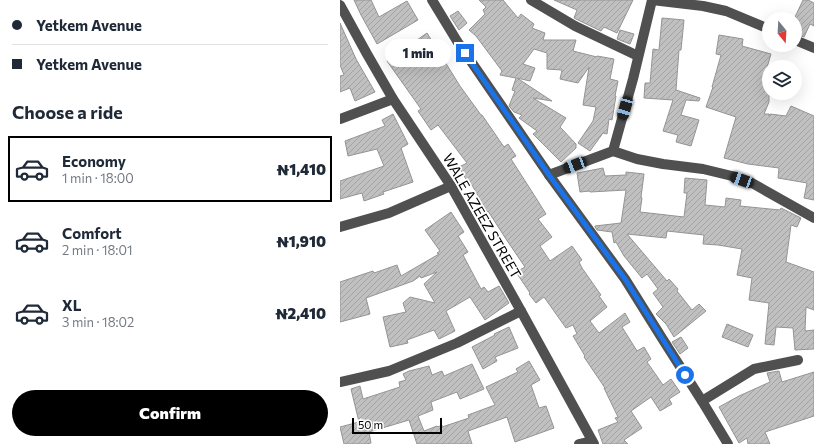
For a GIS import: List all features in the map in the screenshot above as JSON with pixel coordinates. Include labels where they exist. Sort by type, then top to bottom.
[{"type":"street","points":[[432,0],[457,41],[549,175],[625,279],[728,444]]},
{"type":"street","points":[[532,0],[575,26],[638,56]]},
{"type":"street","points":[[613,151],[633,79],[652,0],[703,6],[726,11],[762,25]]},
{"type":"street","name":"WALE AZEEZ STREET","points":[[342,11],[393,98],[451,186],[593,442]]},
{"type":"street","points":[[802,43],[814,48]]},
{"type":"street","points":[[340,119],[393,98]]},
{"type":"street","points":[[549,175],[613,151],[637,159],[703,169],[732,176],[752,184],[814,218]]},
{"type":"street","points":[[340,227],[390,213],[451,186]]},
{"type":"street","points":[[340,382],[389,371],[457,343],[521,311]]},
{"type":"street","points":[[702,401],[754,369],[798,360]]},
{"type":"street","points":[[579,444],[593,442]]},
{"type":"building","points":[[354,0],[371,0],[379,17],[407,1],[418,20],[377,44]]},
{"type":"building","points":[[479,0],[503,0],[518,18],[521,14],[534,24],[532,28],[545,33],[543,40],[576,40],[573,51],[597,57],[614,59],[610,79],[618,81],[612,120],[609,119],[607,134],[603,133],[590,151],[578,143],[593,121],[596,107],[583,105],[589,67],[578,83],[560,79],[562,70],[547,69],[547,53],[534,49],[523,64],[535,68],[530,81],[517,78],[552,101],[533,98],[566,118],[560,127],[576,144],[576,148],[561,162],[533,134],[537,131],[519,118],[522,115],[514,112],[509,106],[515,91],[512,90],[516,78],[500,75],[502,71],[476,36],[469,30],[485,14],[483,10],[486,7]]},
{"type":"building","points":[[554,0],[633,0],[617,33],[604,27],[601,31],[574,18],[577,10]]},
{"type":"building","points":[[803,0],[808,0],[814,3],[814,26],[810,24],[804,37],[802,36],[802,12],[797,12]]},
{"type":"building","points":[[458,11],[467,23],[459,30],[450,16]]},
{"type":"building","points":[[662,18],[684,20],[681,50],[679,50],[676,90],[700,98],[699,101],[686,100],[681,115],[699,120],[691,146],[676,142],[678,135],[663,131],[673,100],[644,98],[645,83],[650,83],[653,49],[659,50]]},
{"type":"building","points":[[340,23],[356,59],[375,92],[355,101],[350,88],[340,92],[340,76],[344,75],[340,65]]},
{"type":"building","points":[[620,30],[634,34],[630,44],[617,39]]},
{"type":"building","points":[[427,33],[460,86],[504,147],[508,144],[516,156],[511,159],[546,214],[538,219],[552,237],[540,246],[550,261],[572,246],[582,260],[579,262],[582,268],[601,295],[599,296],[607,307],[590,321],[599,333],[625,313],[630,322],[622,327],[637,351],[644,347],[651,359],[647,362],[663,385],[671,379],[680,392],[669,399],[672,404],[660,411],[651,397],[631,411],[642,428],[624,440],[628,444],[603,444],[598,430],[618,422],[615,418],[618,417],[605,388],[584,357],[585,356],[573,336],[577,334],[573,325],[566,328],[544,297],[536,303],[529,294],[530,293],[516,272],[525,267],[488,211],[487,212],[472,185],[470,186],[459,167],[467,163],[438,125],[431,130],[418,111],[421,109],[387,61]]},
{"type":"building","points":[[719,35],[743,39],[742,46],[771,54],[769,60],[762,60],[762,100],[769,100],[764,114],[769,114],[769,116],[770,114],[786,116],[791,106],[814,116],[814,200],[804,198],[807,183],[778,178],[779,168],[748,164],[724,158],[736,117],[706,107],[721,55],[716,54]]},
{"type":"building","points":[[393,114],[408,144],[401,148],[413,182],[383,192],[384,194],[364,201],[362,193],[340,199],[340,181],[384,166],[377,149],[348,156],[345,141],[385,126],[382,120]]},
{"type":"building","points":[[603,168],[605,176],[626,175],[626,172],[644,174],[640,212],[684,217],[687,193],[684,193],[685,178],[707,180],[705,205],[725,207],[726,198],[741,200],[740,206],[780,210],[781,208],[801,218],[797,227],[791,225],[786,262],[814,272],[814,310],[806,307],[805,331],[814,330],[814,349],[795,350],[793,328],[776,327],[774,345],[765,344],[769,303],[749,300],[752,278],[737,275],[742,249],[703,244],[704,235],[667,231],[666,238],[627,234],[667,281],[669,279],[678,289],[677,291],[692,310],[699,304],[706,311],[674,337],[666,324],[656,314],[663,307],[653,293],[658,289],[647,274],[642,278],[624,256],[616,242],[614,243],[612,232],[597,230],[595,227],[621,223],[626,190],[580,192],[577,173]]},
{"type":"building","points":[[451,212],[464,232],[458,236],[468,252],[463,255],[481,289],[484,287],[488,292],[499,286],[509,303],[485,320],[470,297],[446,311],[455,331],[439,339],[434,330],[407,340],[408,343],[390,347],[383,317],[406,312],[403,303],[410,297],[435,303],[424,284],[437,272],[421,278],[420,276],[413,281],[366,298],[370,314],[340,322],[340,282],[397,265],[401,276],[439,254],[437,253],[440,251],[425,230]]},
{"type":"building","points":[[727,324],[753,335],[748,347],[722,337]]},
{"type":"building","points":[[509,327],[518,348],[495,357],[497,361],[483,369],[472,347]]},
{"type":"building","points":[[681,337],[688,348],[680,354],[672,342]]},
{"type":"building","points":[[529,361],[540,380],[531,385],[539,408],[546,406],[554,428],[515,442],[507,417],[468,431],[472,444],[417,444],[409,420],[369,432],[371,443],[344,444],[340,427],[359,422],[351,389],[360,386],[363,399],[400,387],[399,382],[406,380],[403,374],[409,371],[429,366],[432,375],[442,371],[444,376],[472,364],[484,389],[460,399],[457,392],[431,402],[433,410],[418,416],[424,431],[469,418],[468,415],[495,405],[486,387],[518,372],[516,369]]},
{"type":"building","points":[[779,371],[782,382],[814,372],[814,416],[765,432],[770,444],[748,444],[747,438],[739,443],[719,407],[770,382],[767,373]]},
{"type":"route","points":[[465,53],[549,175],[625,279],[685,375]]}]
